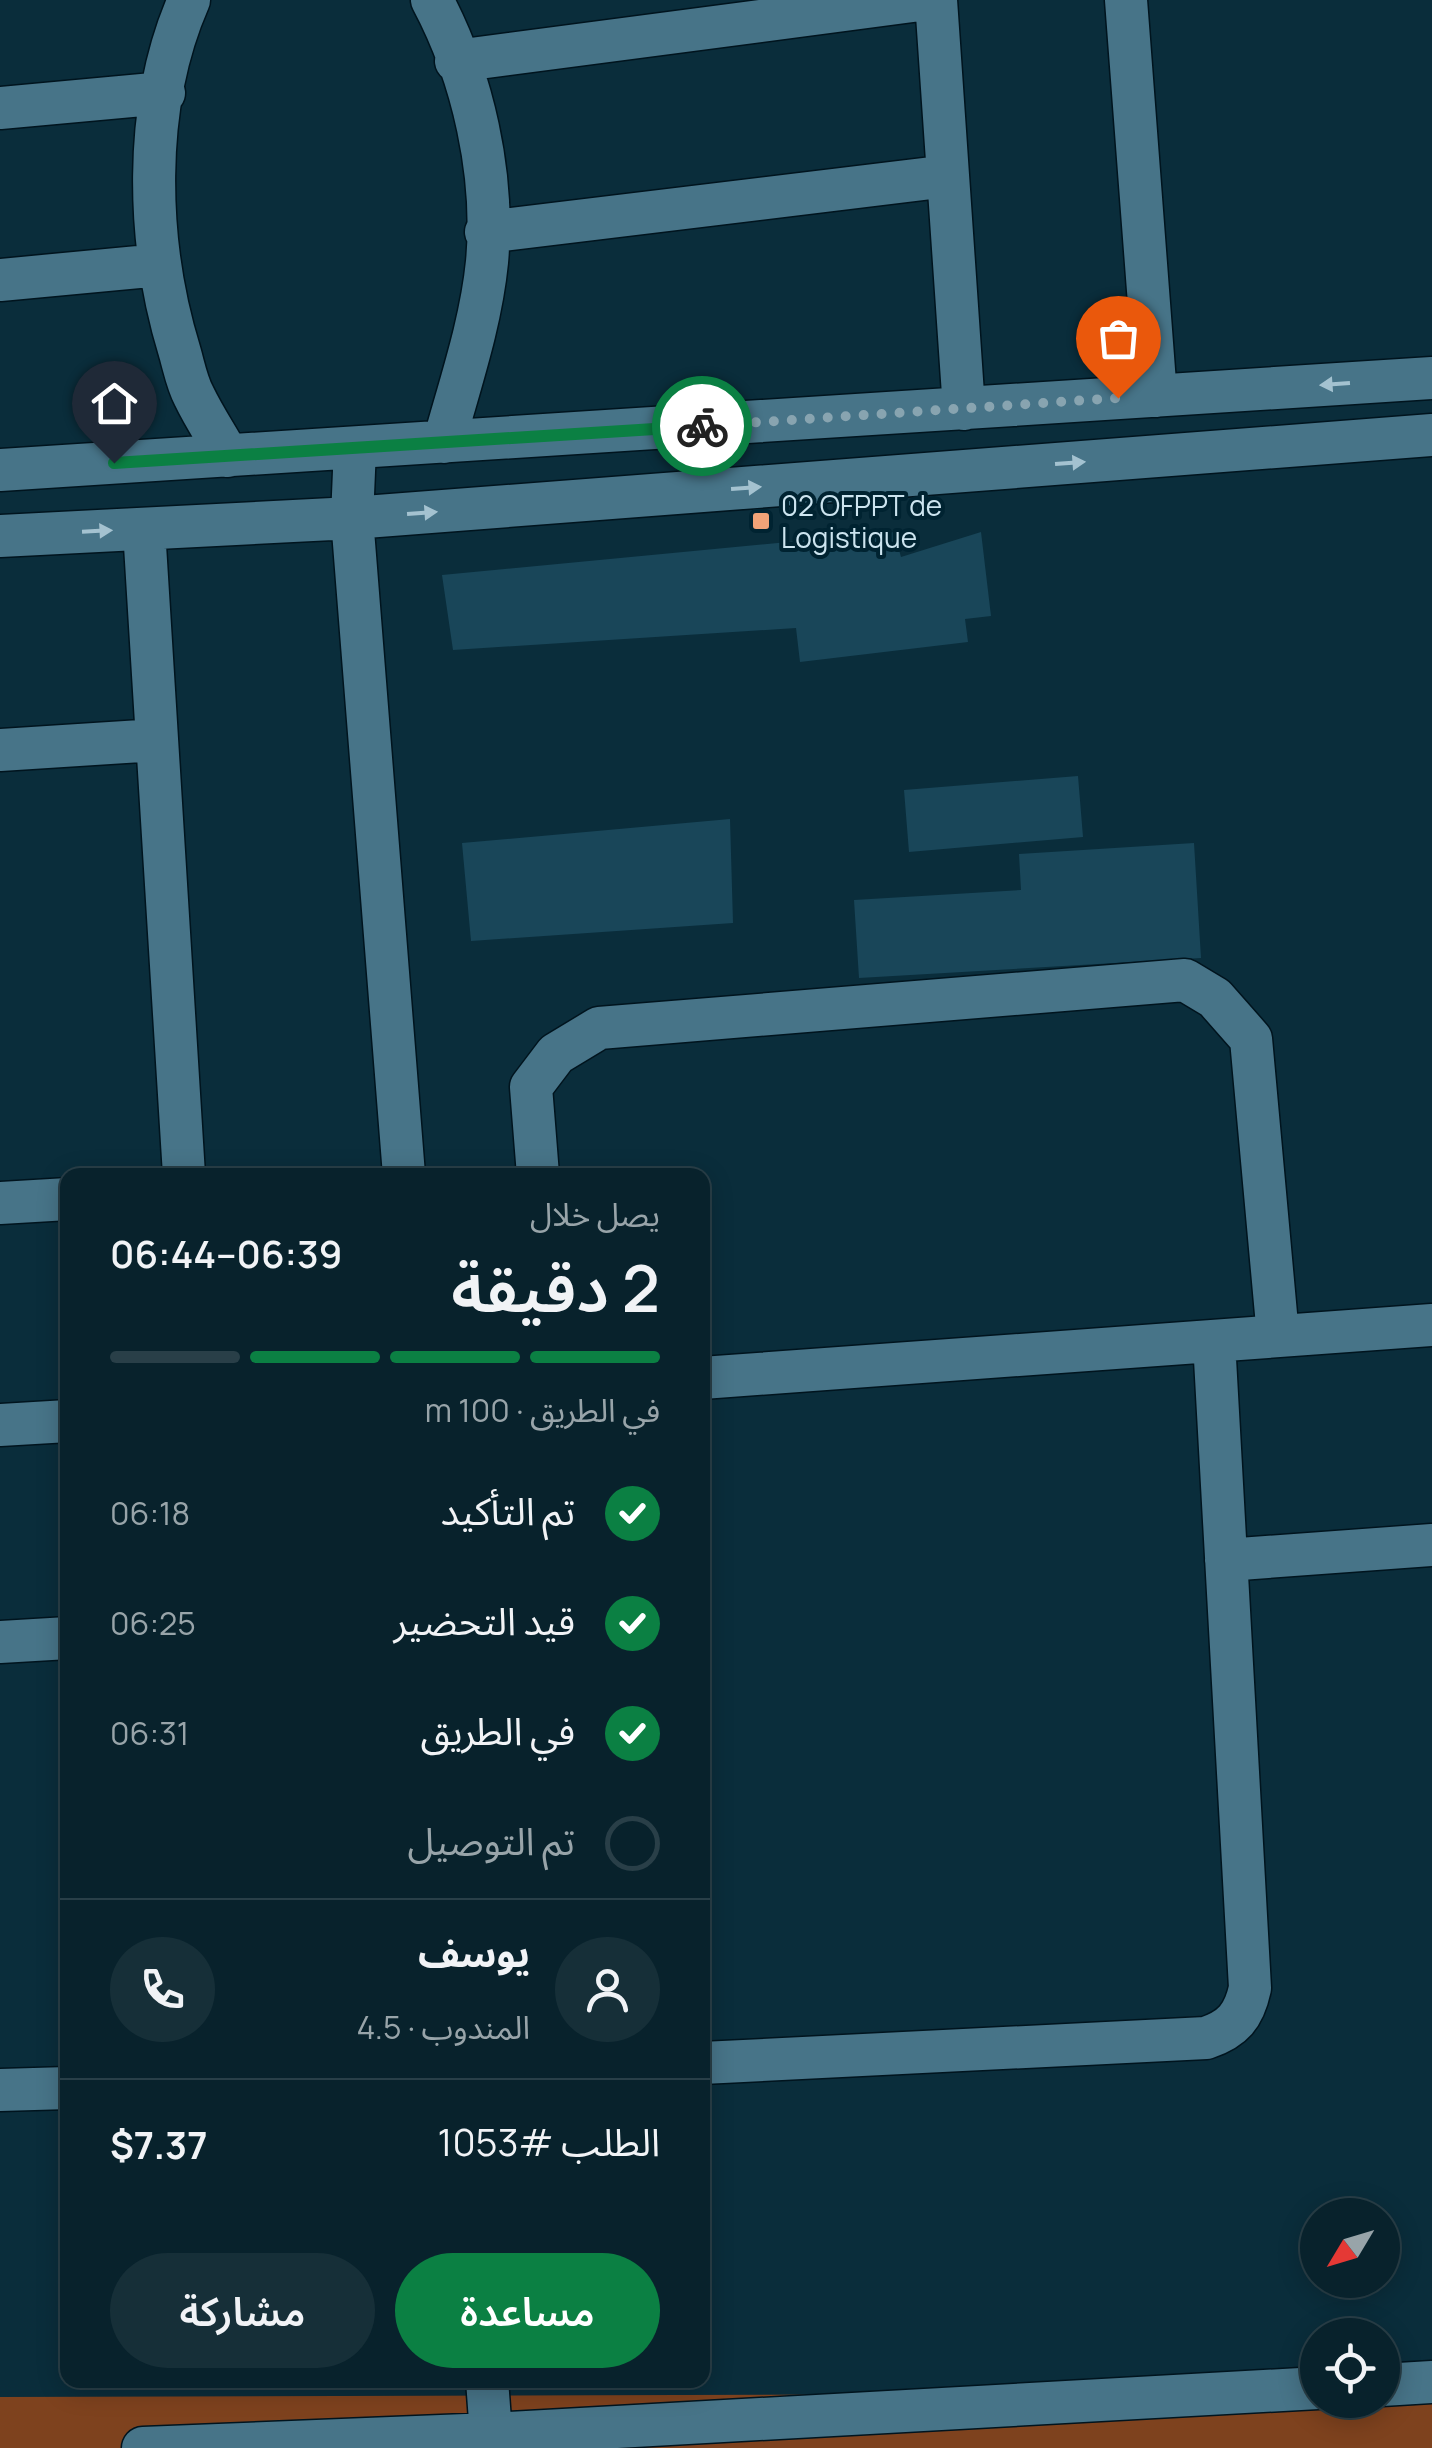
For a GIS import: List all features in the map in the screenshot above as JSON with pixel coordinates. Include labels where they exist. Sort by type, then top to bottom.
[{"type":"street","points":[[189,0],[174,33],[164,92],[156,156],[154,225],[165,305],[192,394],[228,456]]},
{"type":"street","points":[[432,0],[472,104],[486,178],[487,262],[444,442]]},
{"type":"street","points":[[456,61],[920,0]]},
{"type":"street","points":[[936,0],[964,409]]},
{"type":"street","points":[[1126,0],[1156,396]]},
{"type":"street","points":[[0,108],[164,92]]},
{"type":"street","points":[[486,232],[948,176]]},
{"type":"street","points":[[0,280],[160,265]]},
{"type":"street","points":[[0,470],[1432,378]]},
{"type":"street","points":[[0,536],[352,518],[1432,435]]},
{"type":"street","points":[[356,448],[352,518],[403,1168]]},
{"type":"street","points":[[144,529],[184,1168]]},
{"type":"street","points":[[0,750],[157,740]]},
{"type":"street","points":[[538,1168],[532,1087],[556,1054],[599,1028],[1185,980],[1216,998],[1251,1039],[1278,1336]]},
{"type":"street","points":[[0,1202],[60,1199]]},
{"type":"street","points":[[710,1377],[1432,1325]]},
{"type":"street","points":[[710,2063],[1206,2038],[1223,2033],[1246,2009],[1250,1988],[1214,1341]]},
{"type":"street","points":[[0,1425],[60,1421]]},
{"type":"street","points":[[1226,1560],[1432,1545]]},
{"type":"street","points":[[0,1642],[60,1638]]},
{"type":"street","points":[[0,2090],[60,2088]]},
{"type":"street","points":[[1400,2383],[1432,2382]]},
{"type":"street","points":[[488,2388],[491,2434]]},
{"type":"street","points":[[143,2448],[491,2434],[1300,2389]]},
{"type":"shaded area","points":[[1300,2393],[1300,2418],[1400,2418],[1400,2397],[1432,2393],[1432,2448],[0,2448],[0,2397]]},
{"type":"building","points":[[894,532],[901,557],[981,532],[991,616],[965,619],[968,642],[800,662],[796,628],[453,650],[442,575]]},
{"type":"building","points":[[1078,776],[1083,837],[909,852],[904,790]]},
{"type":"building","points":[[730,819],[733,923],[471,941],[462,843]]},
{"type":"building","points":[[1194,843],[1201,958],[859,978],[854,900],[1021,890],[1019,854]]},
{"type":"way so far","points":[[702,426],[1118,398]]},
{"type":"place","name":"02 OFPPT de Logistique","points":[[761,521]]},
{"type":"route","points":[[114,463],[702,426]]}]
